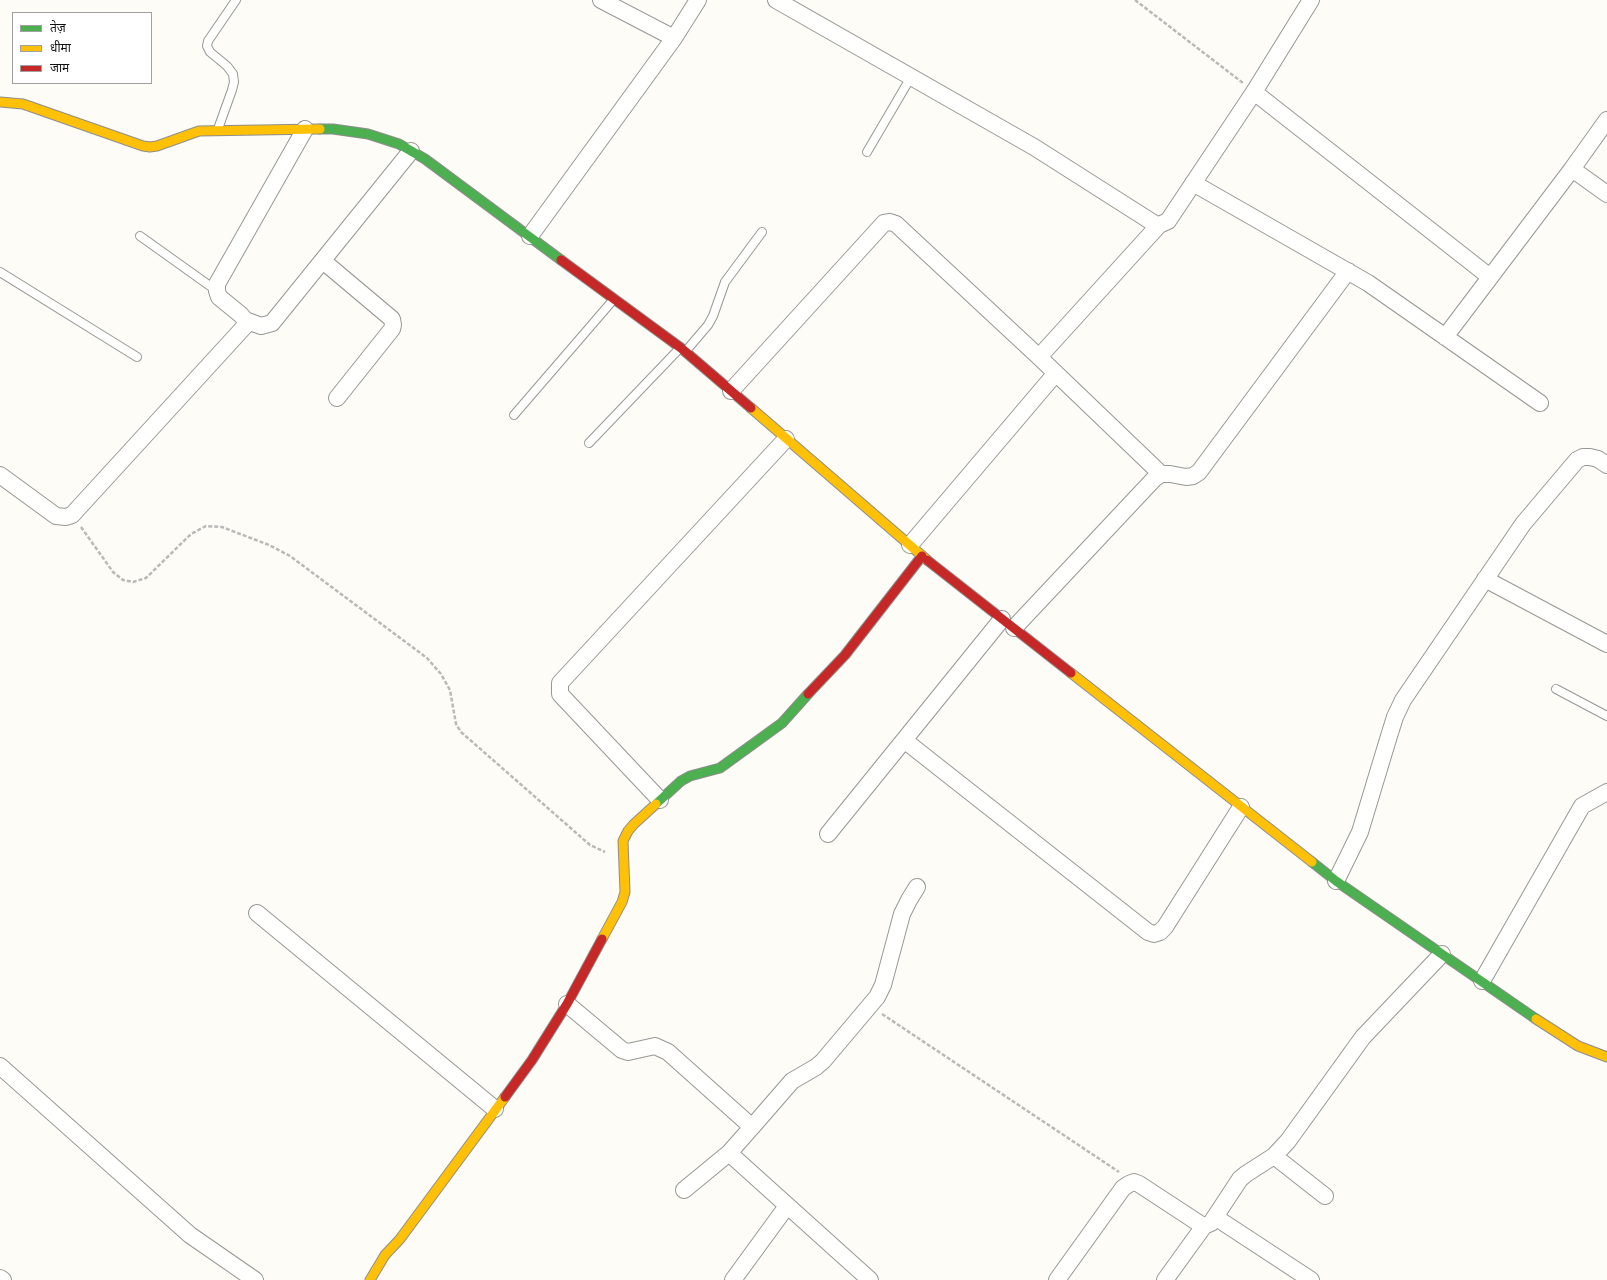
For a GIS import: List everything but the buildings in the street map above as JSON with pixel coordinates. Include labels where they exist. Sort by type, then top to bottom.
[{"type":"street","points":[[600,0],[674,38]]},
{"type":"street","points":[[530,236],[674,38],[698,0]]},
{"type":"street","points":[[776,0],[1034,147],[1154,224],[1159,225]]},
{"type":"street","points":[[1039,357],[1159,225],[1168,221],[1254,92],[1311,0]]},
{"type":"street","points":[[1254,92],[1490,277]]},
{"type":"street","points":[[0,102],[24,104],[143,146],[157,146],[199,131],[333,129],[368,134],[399,144],[425,159],[683,350],[916,551],[1336,881],[1559,1035],[1578,1046],[1607,1057]]},
{"type":"street","points":[[1445,337],[1572,170],[1607,120]]},
{"type":"street","points":[[305,129],[217,284],[219,297],[245,320],[261,326],[272,323],[411,151]]},
{"type":"street","points":[[1572,170],[1607,194]]},
{"type":"street","points":[[1193,183],[1368,283],[1540,403]]},
{"type":"street","points":[[731,391],[884,223],[890,222],[896,224],[1056,373],[1161,474]]},
{"type":"street","points":[[323,260],[392,319],[393,325],[392,329],[337,398]]},
{"type":"street","points":[[828,834],[904,740],[1008,623],[1154,479],[1161,474],[1186,477],[1193,476],[1199,472],[1348,271]]},
{"type":"street","points":[[0,475],[56,516],[66,517],[72,515],[245,326],[245,320]]},
{"type":"street","points":[[370,1280],[386,1255],[400,1239],[532,1060],[567,1004],[622,902],[625,892],[623,841],[628,831],[681,781],[690,776],[720,768],[782,722],[845,655],[916,551],[1056,373]]},
{"type":"street","points":[[660,800],[560,694],[560,683],[786,439]]},
{"type":"street","points":[[1336,881],[1360,832],[1395,717],[1403,700],[1533,510],[1577,460],[1583,457],[1590,457],[1598,459],[1607,465]]},
{"type":"street","points":[[1485,579],[1607,644]]},
{"type":"street","points":[[904,740],[1148,932],[1154,934],[1160,932],[1165,927],[1241,806]]},
{"type":"street","points":[[1482,982],[1580,810],[1588,801],[1607,792]]},
{"type":"street","points":[[684,1190],[729,1153],[792,1081],[816,1067],[823,1061],[877,997],[883,985],[902,914],[916,887]]},
{"type":"street","points":[[257,913],[495,1109]]},
{"type":"street","points":[[1166,1280],[1240,1179],[1274,1156],[1288,1142],[1362,1037],[1442,954]]},
{"type":"street","points":[[567,1004],[622,1050],[628,1052],[654,1046],[668,1052],[752,1127]]},
{"type":"street","points":[[0,1066],[190,1235],[255,1280]]},
{"type":"street","points":[[729,1153],[870,1280]]},
{"type":"street","points":[[1274,1156],[1325,1196]]},
{"type":"street","points":[[1058,1280],[1123,1188],[1134,1182],[1209,1221],[1311,1280]]},
{"type":"street","points":[[733,1280],[787,1206]]},
{"type":"lane","points":[[218,130],[232,90],[234,82],[233,74],[227,66],[210,52],[207,46],[208,41],[236,0]]},
{"type":"lane","points":[[867,152],[911,77]]},
{"type":"lane","points":[[589,443],[708,325],[726,282],[762,232]]},
{"type":"lane","points":[[140,236],[217,291]]},
{"type":"lane","points":[[0,272],[137,357]]},
{"type":"lane","points":[[514,415],[614,298]]},
{"type":"lane","points":[[1556,689],[1607,716]]},
{"type":"path","points":[[1135,0],[1254,92]]},
{"type":"path","points":[[72,515],[113,572],[123,580],[133,582],[146,578],[191,534],[206,526],[222,527],[269,545],[290,556],[427,658],[441,674],[450,690],[456,724],[461,732],[590,845],[606,852],[623,851]]},
{"type":"path","points":[[870,1006],[1134,1182]]},
{"type":"traffic: fast","points":[[320,129],[333,129],[368,134],[399,144],[425,159],[561,260]]},
{"type":"traffic: fast","points":[[656,804],[681,781],[690,776],[720,768],[782,723],[808,694]]},
{"type":"traffic: fast","points":[[1312,862],[1336,881],[1536,1019]]},
{"type":"traffic: slow","points":[[0,102],[23,104],[143,146],[150,147],[157,146],[199,131],[320,129]]},
{"type":"traffic: slow","points":[[751,408],[927,560]]},
{"type":"traffic: slow","points":[[1071,673],[1312,862]]},
{"type":"traffic: slow","points":[[602,939],[622,902],[625,892],[623,841],[628,831],[634,824],[656,804]]},
{"type":"traffic: slow","points":[[1536,1019],[1578,1046],[1607,1057]]},
{"type":"traffic: slow","points":[[370,1280],[385,1255],[400,1239],[505,1097]]},
{"type":"traffic: jam","points":[[561,260],[681,348],[751,408]]},
{"type":"traffic: jam","points":[[808,694],[845,655],[922,556]]},
{"type":"traffic: jam","points":[[927,560],[1071,673]]},
{"type":"traffic: jam","points":[[505,1097],[532,1060],[567,1004],[602,939]]}]
